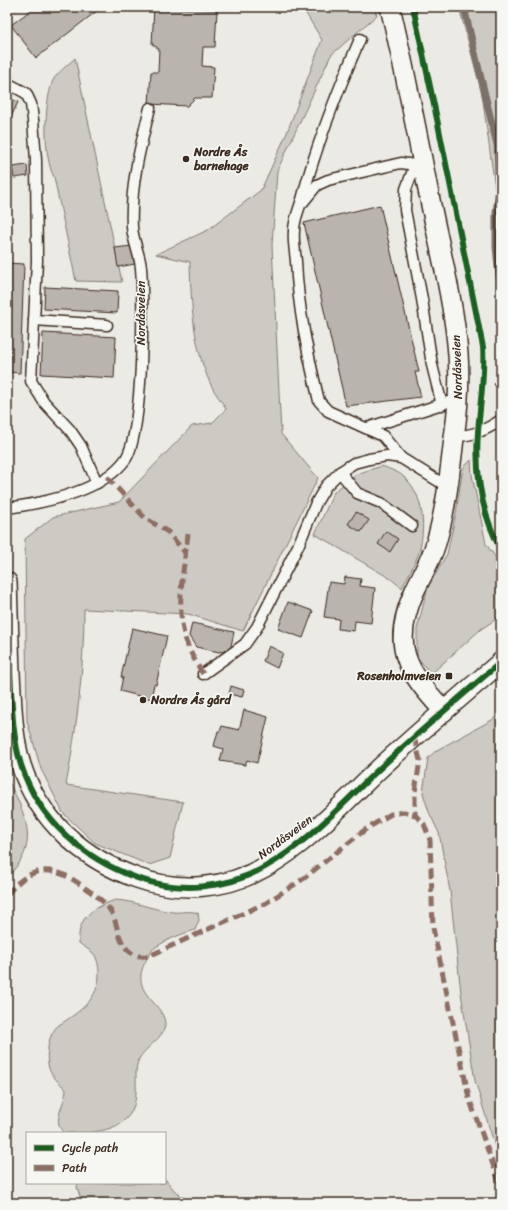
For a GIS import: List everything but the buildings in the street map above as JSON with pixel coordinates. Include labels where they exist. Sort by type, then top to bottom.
[{"type":"street","name":"Nordåsveien","points":[[390,7],[409,88],[419,164],[456,330],[458,354],[459,397],[448,486],[435,545],[406,613],[403,640],[405,659],[414,676],[444,711]]},
{"type":"street","name":"Nordåsveien","points":[[7,582],[12,718],[21,766],[29,784],[51,820],[80,849],[121,872],[150,883],[174,887],[206,886],[238,880],[265,868],[286,854],[312,833],[414,737],[501,662]]},
{"type":"lane","points":[[360,39],[339,89],[312,164],[297,213],[294,230],[296,272],[305,337],[319,401],[328,411],[383,436],[401,458],[448,486]]},
{"type":"lane","points":[[7,83],[26,92],[31,104],[33,120],[36,160],[37,261],[31,381],[44,402],[70,430],[81,446],[97,483]]},
{"type":"lane","name":"Nordåsveien","points":[[7,508],[29,505],[108,478],[126,459],[130,449],[134,431],[143,324],[141,267],[132,228],[134,189],[137,156],[150,108]]},
{"type":"lane","points":[[301,203],[317,186],[328,180],[401,163],[419,164]]},
{"type":"lane","name":"Nordåsveien","points":[[419,164],[406,190],[406,210],[432,365],[442,405]]},
{"type":"lane","points":[[34,320],[107,325]]},
{"type":"lane","points":[[368,428],[442,405],[459,397]]},
{"type":"lane","points":[[454,436],[478,433],[490,428],[501,420]]},
{"type":"lane","points":[[203,674],[245,644],[257,627],[298,546],[316,504],[326,486],[340,472],[354,463],[386,456],[401,458]]},
{"type":"lane","points":[[340,472],[357,493],[381,503],[412,526]]},
{"type":"shaded area","points":[[302,7],[375,7],[377,15],[331,55],[277,171],[272,245],[281,434],[318,478],[243,631],[188,614],[84,609],[83,654],[79,698],[66,785],[183,802],[170,858],[149,865],[95,843],[63,813],[41,769],[27,721],[25,539],[53,517],[119,502],[192,426],[212,423],[226,409],[211,385],[200,356],[192,309],[190,262],[156,254],[208,230],[261,190],[286,135],[322,40]]},
{"type":"shaded area","points":[[459,7],[501,7],[501,231],[482,94]]},
{"type":"shaded area","points":[[75,58],[122,282],[76,281],[54,177],[50,168],[46,144],[46,117],[49,93],[53,80],[58,73]]},
{"type":"shaded area","points":[[471,460],[472,475],[486,544],[501,565],[501,616],[481,629],[431,674],[417,657],[417,629],[428,587],[447,554],[456,513],[463,468]]},
{"type":"shaded area","points":[[382,466],[404,477],[411,485],[420,503],[422,514],[423,525],[421,545],[418,555],[402,588],[391,579],[315,534],[334,492],[356,474]]},
{"type":"shaded area","points":[[501,712],[501,1166],[475,1081],[461,993],[450,891],[439,833],[429,812],[423,793],[428,758],[437,750],[492,720]]},
{"type":"shaded area","points":[[7,776],[22,810],[27,830],[27,840],[26,849],[22,858],[7,877]]},
{"type":"shaded area","points":[[115,900],[130,902],[166,911],[195,912],[198,913],[199,920],[195,930],[170,939],[153,949],[143,967],[141,976],[142,986],[161,1012],[165,1023],[162,1033],[142,1055],[137,1063],[134,1106],[129,1116],[121,1123],[100,1131],[63,1132],[60,1128],[59,1118],[66,1090],[50,1071],[47,1058],[48,1045],[55,1028],[81,1010],[96,990],[99,972],[97,960],[91,951],[79,943],[79,934],[84,920],[93,910]]},
{"type":"shaded area","points":[[166,1180],[175,1191],[190,1203],[82,1203],[77,1187],[78,1184],[166,1184]]},
{"type":"waterway","points":[[464,7],[497,145],[499,188],[496,213],[496,247],[501,293]]},
{"type":"marked path","points":[[107,477],[145,518],[168,532],[186,554]]},
{"type":"marked path","points":[[188,534],[181,588],[181,615],[186,641],[203,674]]},
{"type":"marked path","points":[[414,737],[420,760],[415,792],[415,815]]},
{"type":"marked path","points":[[7,895],[25,877],[35,873],[44,871],[64,875],[74,880],[92,893],[108,907],[113,915],[121,940],[129,951],[137,956],[149,956],[266,903],[303,879],[366,829],[391,814],[404,812],[415,815],[424,824],[430,840],[433,928],[469,1098],[501,1187]]},
{"type":"cycle path","points":[[413,7],[483,347],[483,379],[477,448],[479,478],[484,507],[494,536],[501,550]]},
{"type":"cycle path","points":[[7,582],[10,674],[14,731],[21,765],[39,804],[66,835],[82,849],[99,860],[137,878],[169,886],[202,886],[235,880],[265,867],[281,857],[326,821],[380,768],[501,662]]},
{"type":"place","name":"Nordre Ås barnehage","points":[[186,159]]},
{"type":"place","name":"Rosenholmveien","points":[[449,676]]},
{"type":"place","name":"Nordre Ås gård","points":[[143,700]]}]
